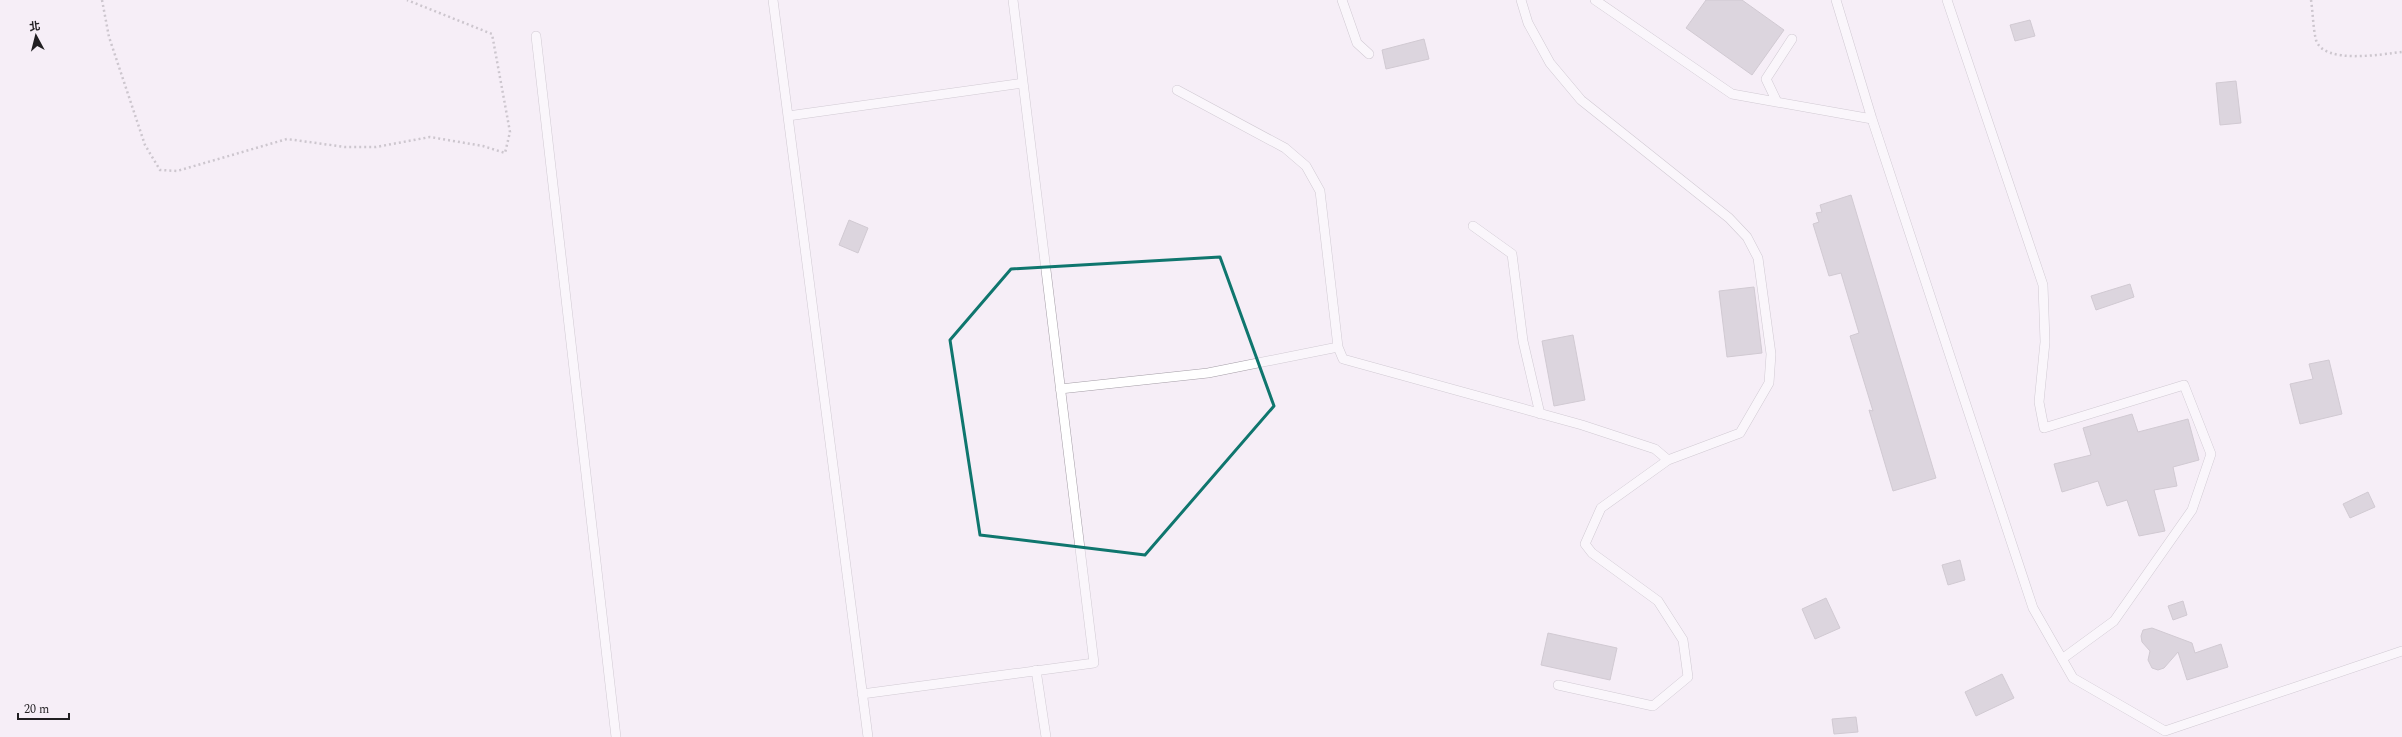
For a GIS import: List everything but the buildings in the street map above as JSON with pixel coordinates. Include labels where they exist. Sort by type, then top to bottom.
[{"type":"lane","points":[[773,0],[868,737]]},
{"type":"lane","points":[[862,694],[1094,663],[1013,0]]},
{"type":"lane","points":[[1342,0],[1357,43],[1369,54]]},
{"type":"lane","points":[[1522,0],[1528,23],[1550,63],[1581,100],[1729,218],[1747,236],[1758,258],[1771,354],[1769,383],[1740,433],[1668,460],[1601,508],[1585,544],[1592,553],[1658,601],[1683,640],[1688,677],[1653,706],[1558,685]]},
{"type":"lane","points":[[1595,0],[1732,94],[1872,119]]},
{"type":"lane","points":[[1836,0],[1872,119],[2034,608],[2073,678],[2166,734],[2402,650]]},
{"type":"lane","points":[[1947,0],[2043,285],[2044,342],[2039,402],[2044,428],[2184,385],[2211,454],[2192,510],[2114,621],[2062,659]]},
{"type":"lane","points":[[536,36],[616,737]]},
{"type":"lane","points":[[1777,102],[1766,79],[1792,39]]},
{"type":"lane","points":[[788,116],[1023,82]]},
{"type":"lane","points":[[1177,90],[1285,148],[1306,166],[1320,191],[1338,347],[1343,359],[1540,414],[1655,449],[1668,460]]},
{"type":"lane","points":[[1473,226],[1512,254],[1523,341],[1540,414]]},
{"type":"lane","points":[[1060,389],[1208,373],[1338,347]]},
{"type":"lane","points":[[1036,670],[1046,737]]},
{"type":"path","points":[[102,0],[109,37],[145,145],[160,170],[177,171],[287,139],[345,147],[376,147],[430,137],[483,146],[505,153],[510,132],[492,34],[483,29],[407,0]]},
{"type":"path","points":[[2311,0],[2316,41],[2325,51],[2337,55],[2372,55],[2402,52]]},
{"type":"highlighted area","points":[[1220,257],[1274,406],[1145,555],[980,535],[950,340],[1011,269]]}]
